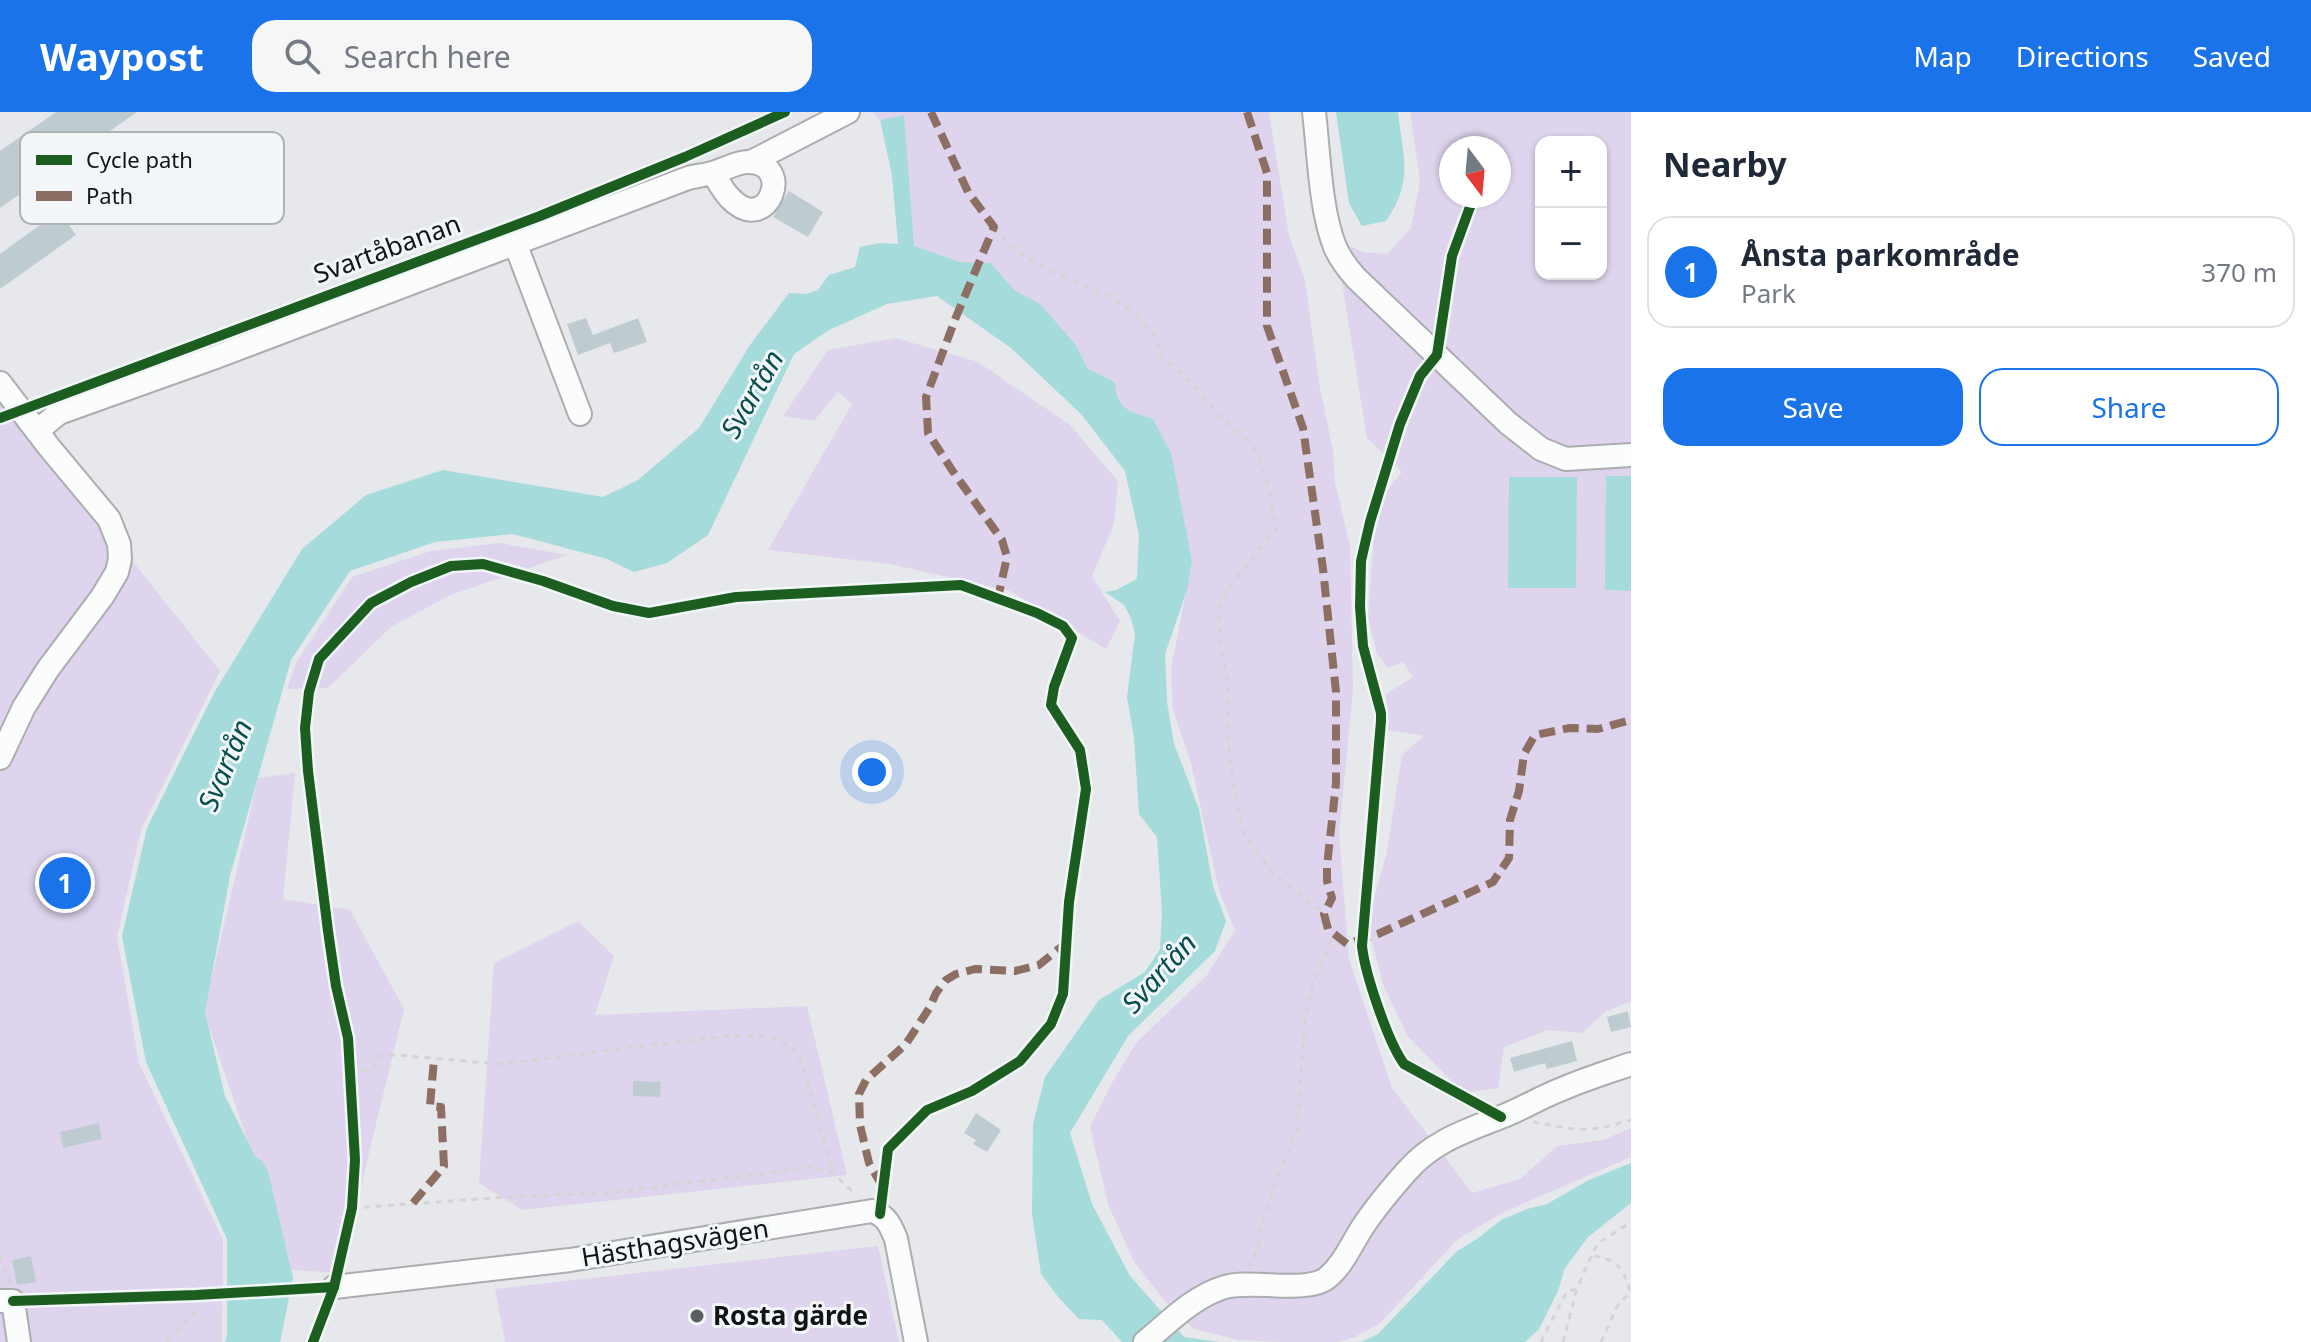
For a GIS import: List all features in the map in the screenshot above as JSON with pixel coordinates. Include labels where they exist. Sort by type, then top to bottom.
[{"type":"street","points":[[37,431],[59,413],[216,357],[688,178],[751,162],[848,112]]},
{"type":"street","points":[[1314,112],[1332,236],[1336,250],[1356,278],[1508,423],[1541,449],[1566,459],[1631,455]]},
{"type":"street","points":[[713,173],[731,199],[742,207],[753,209],[764,205],[773,196],[774,185],[771,175],[762,166],[751,162]]},
{"type":"street","points":[[515,243],[580,414]]},
{"type":"street","points":[[0,383],[109,519],[119,544],[120,559],[117,572],[102,597],[48,669],[24,707],[0,758]]},
{"type":"street","points":[[1145,1342],[1182,1311],[1209,1293],[1227,1286],[1306,1285],[1325,1280],[1381,1202],[1410,1167],[1429,1151],[1461,1132],[1560,1089],[1631,1064]]},
{"type":"street","name":"Hästhagsvägen","points":[[334,1287],[570,1260],[862,1211],[880,1214]]},
{"type":"street","points":[[880,1214],[891,1226],[896,1239],[916,1342]]},
{"type":"street","points":[[6,1301],[19,1342]]},
{"type":"path","points":[[994,227],[1010,246],[1044,268],[1112,297],[1134,313],[1156,337],[1161,357],[1179,369],[1256,451],[1273,504],[1276,529],[1234,581],[1218,608],[1227,675],[1233,784],[1243,832],[1274,874],[1321,911],[1325,919]]},
{"type":"path","points":[[1239,1285],[1258,1249],[1263,1219],[1297,1131],[1307,1009],[1312,987],[1334,934]]},
{"type":"path","points":[[351,1086],[350,1066],[373,1070],[379,1056],[499,1064],[725,1036],[772,1037],[793,1048],[802,1062],[833,1173]]},
{"type":"path","points":[[1501,1117],[1578,1130],[1631,1120]]},
{"type":"path","points":[[352,1208],[607,1193],[813,1167],[833,1173],[880,1214]]},
{"type":"path","points":[[349,1221],[353,1196]]},
{"type":"path","points":[[1563,1342],[1577,1288],[1597,1244],[1631,1222]]},
{"type":"path","points":[[0,1256],[9,1278],[6,1301]]},
{"type":"path","points":[[1593,1256],[1609,1259],[1621,1266],[1631,1294],[1617,1307],[1601,1342]]},
{"type":"path","points":[[1541,1342],[1566,1293],[1577,1288]]},
{"type":"path","points":[[196,1295],[199,1323]]},
{"type":"path","points":[[167,1342],[198,1309]]},
{"type":"shaded area","points":[[872,112],[1269,112],[1289,236],[1305,280],[1319,383],[1333,451],[1335,483],[1350,545],[1353,690],[1339,834],[1349,959],[1392,1088],[1472,1193],[1520,1179],[1557,1146],[1603,1140],[1631,1128],[1631,1157],[1506,1211],[1458,1239],[1380,1323],[1355,1337],[1337,1342],[1238,1340],[1194,1329],[1164,1300],[1134,1262],[1108,1204],[1090,1127],[1136,1043],[1207,975],[1235,930],[1219,891],[1191,763],[1173,710],[1171,669],[1192,561],[1153,419],[1126,408],[1118,398],[1115,382],[1088,369],[1076,345],[1040,304],[1014,290],[991,263],[960,262],[914,246],[903,115],[880,120]]},
{"type":"shaded area","points":[[1410,112],[1631,112],[1631,1001],[1605,1012],[1582,1033],[1548,1030],[1504,1047],[1498,1088],[1463,1093],[1407,1035],[1383,984],[1367,923],[1386,856],[1402,755],[1424,736],[1388,730],[1386,694],[1413,677],[1403,662],[1388,668],[1377,653],[1368,618],[1376,505],[1402,472],[1367,438],[1335,239],[1363,252],[1387,254],[1411,228],[1420,181]]},
{"type":"shaded area","points":[[896,338],[978,362],[1070,425],[1118,481],[1114,524],[1092,576],[1120,621],[1106,649],[1010,591],[890,564],[768,550],[852,404],[838,392],[814,421],[783,416],[828,350]]},
{"type":"shaded area","points":[[7,403],[220,671],[141,830],[117,937],[139,1063],[223,1240],[222,1342],[0,1342],[0,406]]},
{"type":"shaded area","points":[[500,543],[567,555],[450,595],[391,627],[328,688],[287,689],[296,663],[352,577],[431,551]]},
{"type":"shaded area","points":[[295,773],[283,899],[350,910],[404,1009],[343,1273],[291,1270],[204,1012],[258,778]]},
{"type":"shaded area","points":[[578,921],[614,956],[595,1015],[807,1006],[847,1175],[522,1210],[479,1183],[494,963]]},
{"type":"shaded area","name":"Rosta gärde","points":[[878,1246],[899,1342],[505,1342],[495,1289]]},
{"type":"water","points":[[1336,112],[1398,112],[1404,156],[1403,181],[1395,207],[1386,221],[1362,226],[1349,203]]},
{"type":"water","name":"Svartån","points":[[904,115],[914,246],[960,262],[991,263],[1014,290],[1040,304],[1076,345],[1088,369],[1115,382],[1118,398],[1126,408],[1153,419],[1171,453],[1192,561],[1187,590],[1165,654],[1167,702],[1174,744],[1199,809],[1213,886],[1226,921],[1215,951],[1128,1036],[1070,1133],[1092,1204],[1130,1276],[1184,1337],[1219,1342],[1122,1342],[1102,1320],[1079,1319],[1041,1274],[1032,1214],[1033,1124],[1045,1077],[1099,1000],[1145,972],[1160,949],[1162,912],[1157,837],[1139,814],[1134,738],[1127,697],[1135,634],[1124,605],[1105,592],[1137,579],[1139,535],[1125,471],[1081,414],[1011,348],[937,296],[887,304],[829,330],[794,354],[708,535],[667,563],[634,572],[607,559],[513,534],[435,542],[350,571],[291,660],[230,876],[205,1012],[225,1096],[255,1156],[268,1171],[293,1278],[280,1342],[225,1342],[227,1239],[146,1062],[122,936],[147,828],[214,693],[302,549],[366,495],[443,470],[603,497],[638,480],[699,428],[750,345],[789,293],[807,294],[818,290],[829,275],[855,267],[860,247],[880,243],[898,244],[892,175],[880,120]]},
{"type":"water","points":[[1606,476],[1631,476],[1631,591],[1605,590]]},
{"type":"water","points":[[1509,477],[1577,477],[1576,588],[1508,588]]},
{"type":"water","points":[[1631,1163],[1631,1203],[1588,1237],[1565,1268],[1558,1291],[1539,1329],[1525,1342],[1361,1342],[1378,1334],[1457,1251],[1501,1220],[1547,1204],[1589,1180]]},
{"type":"building","points":[[56,112],[137,112],[108,132],[27,132]]},
{"type":"building","points":[[20,137],[20,194],[0,208],[0,151]]},
{"type":"building","points":[[789,191],[823,212],[808,237],[773,217]]},
{"type":"building","points":[[41,224],[68,224],[76,235],[0,289],[0,254]]},
{"type":"building","points":[[586,318],[593,335],[638,318],[647,342],[614,353],[610,343],[578,355],[567,324]]},
{"type":"building","points":[[1628,1011],[1631,1027],[1611,1032],[1607,1017]]},
{"type":"building","points":[[1572,1041],[1577,1061],[1547,1069],[1545,1063],[1514,1072],[1510,1058]]},
{"type":"building","points":[[633,1081],[661,1082],[660,1097],[633,1096]]},
{"type":"building","points":[[976,1113],[1001,1130],[987,1152],[973,1144],[976,1140],[964,1133]]},
{"type":"building","points":[[99,1123],[102,1139],[63,1148],[60,1132]]},
{"type":"building","points":[[31,1256],[36,1282],[17,1285],[12,1260]]},
{"type":"marked path","points":[[931,112],[968,192],[994,227],[926,397],[928,433],[1002,540],[1007,557],[998,598]]},
{"type":"marked path","points":[[1247,112],[1267,173],[1267,326],[1303,428],[1336,692],[1336,783],[1327,866],[1332,898],[1324,914],[1328,929],[1347,944],[1378,934],[1493,882],[1509,858],[1510,820],[1519,791],[1524,754],[1535,735],[1570,728],[1598,729],[1631,720]]},
{"type":"marked path","points":[[882,1186],[869,1163],[860,1125],[859,1094],[866,1080],[906,1044],[946,980],[975,969],[1015,971],[1039,965],[1066,943]]},
{"type":"marked path","points":[[413,1203],[444,1166],[441,1107],[430,1106],[434,1059]]},
{"type":"cycle path","name":"Svartåbanan","points":[[0,418],[540,216],[785,112]]},
{"type":"cycle path","points":[[1470,208],[1452,256],[1437,355],[1420,376],[1400,424],[1361,561],[1363,646],[1381,713],[1362,946],[1378,1007],[1404,1064],[1501,1117]]},
{"type":"cycle path","points":[[313,1342],[334,1287],[352,1208],[355,1160],[348,1038],[336,986],[308,771],[305,728],[309,692],[319,659],[371,603],[451,566],[483,564],[613,606],[649,613],[736,597],[961,585],[1037,613],[1063,626],[1072,638],[1054,687],[1051,705],[1080,750],[1086,789],[1069,902],[1063,994],[1051,1024],[1020,1061],[972,1091],[927,1110],[888,1149],[880,1214]]},
{"type":"cycle path","points":[[13,1301],[334,1287]]},
{"type":"place","name":"Ånsta parkområde","points":[[65,883]]},
{"type":"place","name":"Rosta gärde","points":[[697,1316]]}]
